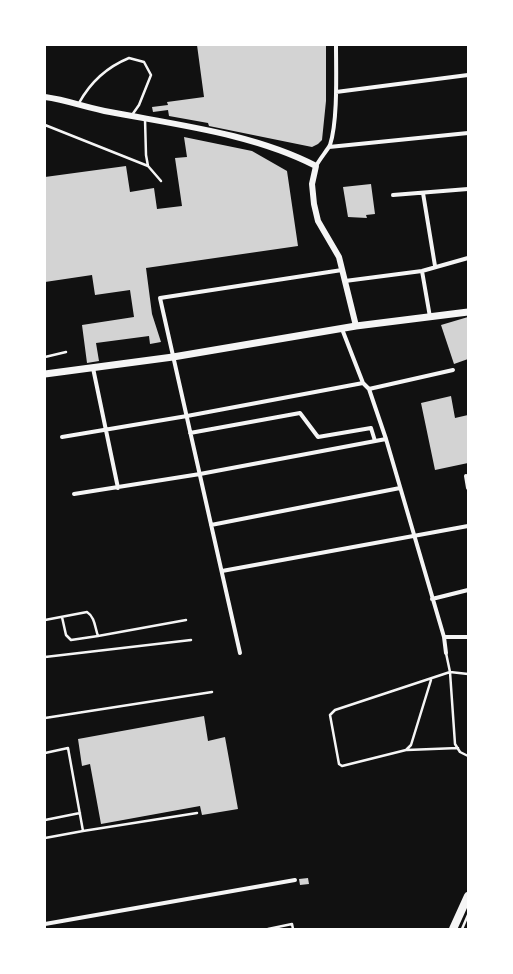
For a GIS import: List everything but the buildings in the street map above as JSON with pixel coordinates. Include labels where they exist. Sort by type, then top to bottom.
[{"type":"highway","points":[[453,929],[468,896]]},
{"type":"main road","points":[[45,374],[173,357],[356,326],[468,312]]},
{"type":"street","points":[[336,45],[336,92],[329,147],[322,154],[316,166],[312,184],[314,204],[318,221],[339,257],[356,326]]},
{"type":"street","points":[[336,92],[468,75]]},
{"type":"street","points":[[45,97],[77,105],[245,139],[294,155],[316,166]]},
{"type":"street","points":[[329,147],[468,133]]},
{"type":"street","points":[[393,195],[468,188]]},
{"type":"street","points":[[423,193],[436,266]]},
{"type":"street","points":[[345,281],[422,271],[468,258]]},
{"type":"street","points":[[240,652],[160,298],[342,270]]},
{"type":"street","points":[[422,271],[430,317]]},
{"type":"street","points":[[342,329],[363,383],[369,390],[386,439],[444,637],[446,653]]},
{"type":"street","points":[[93,368],[118,488]]},
{"type":"street","points":[[369,390],[453,370]]},
{"type":"street","points":[[62,436],[186,416],[363,383]]},
{"type":"street","points":[[190,433],[300,413],[318,437],[371,428],[375,441]]},
{"type":"street","points":[[74,494],[200,474],[386,439]]},
{"type":"street","points":[[466,476],[468,488]]},
{"type":"street","points":[[211,525],[400,488]]},
{"type":"street","points":[[222,571],[468,526]]},
{"type":"street","points":[[432,599],[468,590]]},
{"type":"street","points":[[444,637],[468,637]]},
{"type":"street","points":[[45,924],[295,880]]},
{"type":"lane","points":[[77,105],[87,89],[114,64],[129,58],[144,62],[152,75],[139,105],[132,116]]},
{"type":"lane","points":[[145,119],[146,155],[148,166]]},
{"type":"lane","points":[[45,125],[148,166],[161,181]]},
{"type":"lane","points":[[45,357],[66,352]]},
{"type":"lane","points":[[45,620],[87,612],[94,620],[98,636]]},
{"type":"lane","points":[[62,617],[66,635],[71,640],[186,620]]},
{"type":"lane","points":[[45,658],[191,640]]},
{"type":"lane","points":[[446,653],[450,672],[455,744],[460,752],[468,756]]},
{"type":"lane","points":[[458,748],[406,750],[342,766],[339,764],[330,715],[335,710],[431,680],[450,672],[468,674]]},
{"type":"lane","points":[[406,750],[411,745],[431,680]]},
{"type":"lane","points":[[45,718],[212,692]]},
{"type":"lane","points":[[45,753],[68,748],[83,831]]},
{"type":"lane","points":[[45,820],[80,813]]},
{"type":"lane","points":[[45,838],[197,813]]},
{"type":"lane","points":[[456,929],[468,904]]},
{"type":"lane","points":[[462,929],[468,916]]},
{"type":"lane","points":[[268,929],[292,924],[293,929]]}]
